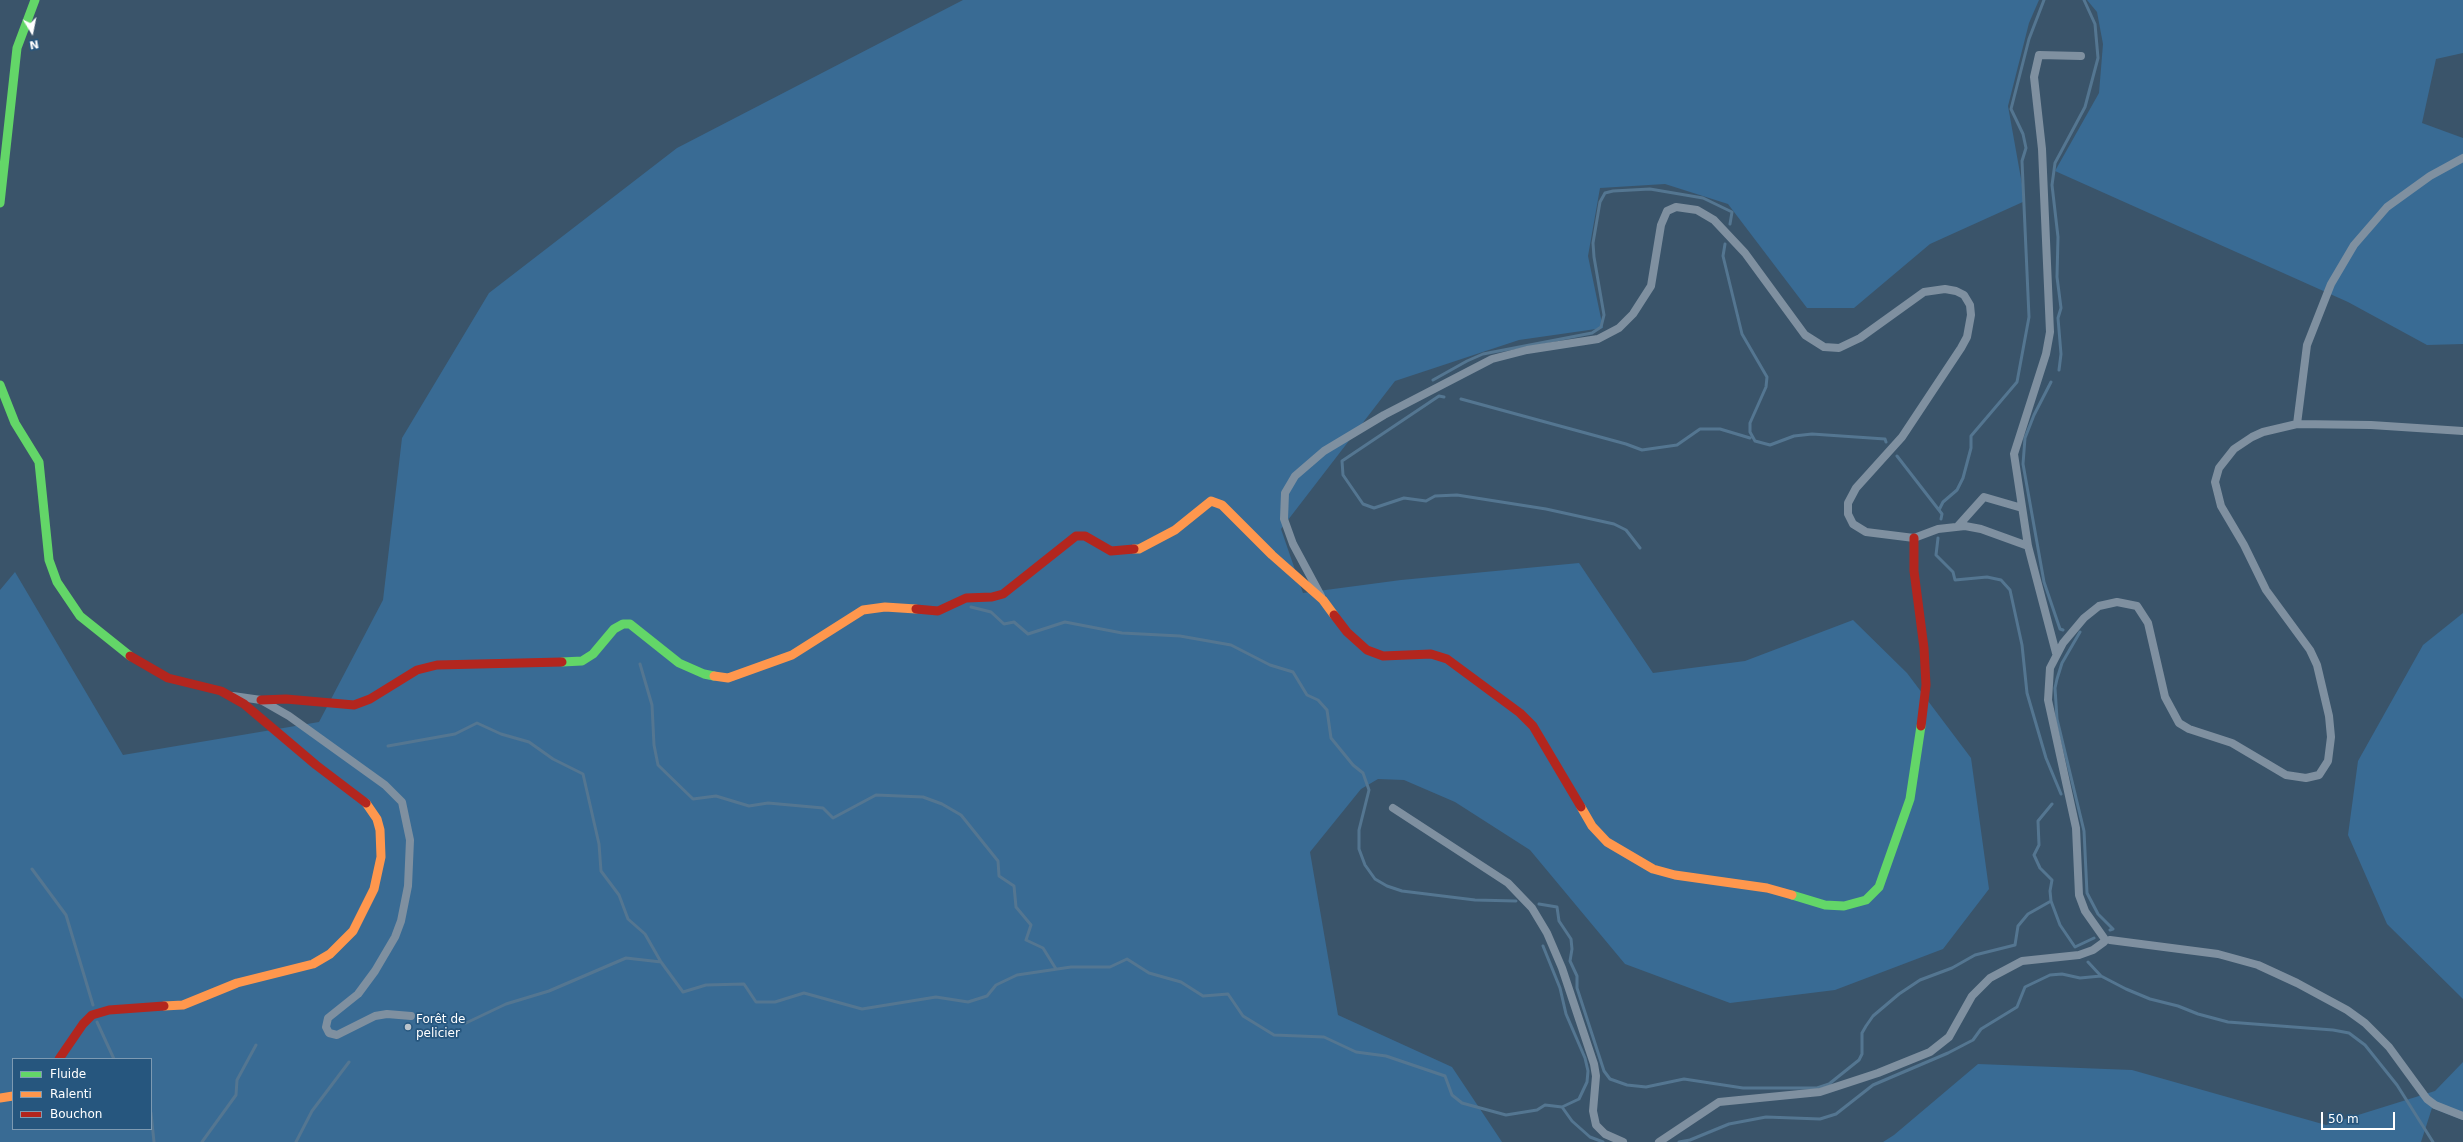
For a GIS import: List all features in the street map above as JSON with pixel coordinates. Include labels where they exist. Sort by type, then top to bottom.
[{"type":"street","points":[[0,203],[12,79],[19,43],[35,0]]},
{"type":"street","points":[[2056,653],[2028,546],[2015,462],[2015,449],[2045,361],[2050,332],[2042,149],[2034,77],[2039,55],[2081,56]]},
{"type":"street","points":[[2297,424],[2307,345],[2331,284],[2354,245],[2378,216],[2397,199],[2430,176],[2463,158]]},
{"type":"street","points":[[1914,538],[1914,571],[1924,648],[1926,685],[1910,799],[1879,888],[1866,900],[1844,906],[1826,905],[1767,888],[1676,875],[1653,869],[1624,854],[1607,842],[1592,826],[1533,726],[1520,713],[1454,663],[1443,657],[1431,654],[1393,657],[1367,650],[1347,632],[1323,600],[1285,527],[1283,501],[1288,486],[1294,476],[1324,451],[1378,418],[1492,359],[1516,352],[1598,339],[1619,328],[1633,314],[1651,286],[1661,225],[1667,211],[1676,207],[1697,210],[1714,220],[1745,253],[1805,335],[1824,347],[1839,348],[1860,338],[1924,292],[1938,289],[1950,290],[1962,294],[1966,298],[1971,309],[1971,320],[1967,338],[1902,437],[1856,488],[1848,503],[1850,521],[1861,530],[1914,538],[1938,529],[1958,526],[1981,529],[2028,546]]},
{"type":"street","points":[[0,385],[15,423],[39,462],[42,481],[46,548],[57,582],[73,607],[88,624],[140,668],[168,678],[232,696],[261,700],[294,700],[354,705],[370,699],[417,670],[428,667],[448,664],[582,661],[593,654],[614,629],[623,624],[630,624],[678,663],[704,674],[728,678],[746,673],[792,655],[863,610],[885,606],[938,611],[966,598],[992,597],[1003,594],[1076,536],[1085,536],[1111,551],[1139,549],[1175,530],[1211,501],[1222,505],[1272,555],[1323,600]]},
{"type":"street","points":[[2106,940],[2085,911],[2078,889],[2076,828],[2048,700],[2048,678],[2056,653],[2081,621],[2095,608],[2109,602],[2125,602],[2134,605],[2142,611],[2148,623],[2165,696],[2178,723],[2189,729],[2232,743],[2286,775],[2306,778],[2319,775],[2328,761],[2331,737],[2329,716],[2317,665],[2310,650],[2266,590],[2244,545],[2221,506],[2215,482],[2223,461],[2240,444],[2263,432],[2297,424],[2371,425],[2463,431]]},
{"type":"street","points":[[1958,526],[1984,497],[2022,508]]},
{"type":"street","points":[[60,1058],[83,1024],[92,1015],[109,1010],[183,1005],[237,983],[313,964],[330,954],[347,938],[366,907],[374,889],[381,857],[380,830],[373,811],[360,797],[316,765],[254,712],[232,696]]},
{"type":"street","points":[[261,700],[289,716],[385,786],[402,802],[410,840],[408,886],[401,921],[395,937],[374,971],[349,1002],[328,1018],[326,1027],[329,1034],[337,1035],[374,1016],[387,1014],[411,1016]]},
{"type":"street","points":[[1393,808],[1508,883],[1532,908],[1547,933],[1562,968],[1594,1064],[1596,1076],[1593,1111],[1595,1122],[1605,1134],[1623,1142]]},
{"type":"street","points":[[1659,1142],[1719,1102],[1820,1092],[1878,1073],[1930,1052],[1949,1038],[1972,996],[1990,978],[2022,961],[2079,955],[2093,950],[2106,940],[2218,954],[2258,965],[2297,983],[2360,1019],[2389,1047],[2427,1099],[2435,1105],[2463,1116]]},
{"type":"street","points":[[0,1098],[12,1096]]},
{"type":"shaded area","points":[[963,0],[2039,0],[2029,23],[2008,106],[2025,201],[1930,244],[1854,308],[1807,308],[1728,204],[1665,184],[1600,188],[1588,256],[1603,328],[1519,340],[1395,381],[1281,529],[1303,593],[1401,580],[1579,563],[1653,673],[1745,661],[1853,620],[1907,673],[1971,758],[1989,889],[1943,949],[1835,990],[1730,1003],[1625,964],[1530,850],[1455,802],[1404,780],[1378,779],[1361,789],[1310,852],[1338,1015],[1452,1067],[1502,1142],[0,1142],[0,590],[15,572],[123,755],[319,722],[383,600],[402,438],[489,293],[677,148]]},
{"type":"shaded area","points":[[2087,0],[2463,0],[2463,53],[2436,59],[2422,123],[2463,138],[2463,344],[2427,345],[2348,302],[2055,171],[2099,93],[2103,44],[2097,12]]},
{"type":"shaded area","points":[[2463,613],[2463,999],[2387,924],[2348,835],[2358,761],[2423,645]]},
{"type":"shaded area","points":[[2463,1062],[2463,1120],[2432,1108],[2421,1142],[1883,1142],[1894,1135],[1978,1064],[2132,1070],[2326,1125],[2435,1091]]},
{"type":"waterway","points":[[1939,510],[1943,502],[1957,490],[1963,478],[1971,448],[1971,436],[2017,382],[2029,317],[2022,161],[2026,148],[2023,134],[2011,109],[2029,39],[2044,0]]},
{"type":"waterway","points":[[2059,370],[2061,354],[2058,318],[2061,308],[2057,277],[2058,237],[2052,185],[2055,163],[2085,107],[2098,58],[2095,24],[2084,0]]},
{"type":"waterway","points":[[1433,380],[1483,354],[1592,333],[1601,327],[1604,315],[1593,243],[1600,202],[1605,193],[1613,191],[1650,189],[1703,198],[1732,212],[1730,224]]},
{"type":"waterway","points":[[1725,244],[1723,256],[1742,334],[1767,377],[1766,387],[1750,423],[1750,432],[1755,441],[1770,445],[1794,436],[1812,434],[1885,439],[1886,442]]},
{"type":"waterway","points":[[2051,382],[2034,415],[2025,438],[2023,464],[2044,582],[2060,629],[2063,630]]},
{"type":"waterway","points":[[1444,397],[1439,396],[1342,461],[1343,475],[1363,504],[1374,508],[1404,498],[1426,501],[1435,496],[1457,495],[1546,509],[1614,524],[1626,530],[1640,548]]},
{"type":"waterway","points":[[1461,399],[1626,444],[1642,450],[1677,445],[1700,429],[1720,429],[1750,438]]},
{"type":"waterway","points":[[1897,456],[1942,514],[1941,519]]},
{"type":"waterway","points":[[1938,538],[1936,555],[1953,572],[1955,580],[1987,577],[2001,580],[2010,590],[2022,645],[2027,693],[2046,758],[2061,794]]},
{"type":"waterway","points":[[971,607],[991,612],[1004,624],[1014,622],[1028,634],[1065,622],[1122,633],[1180,636],[1231,645],[1270,665],[1293,672],[1307,695],[1318,700],[1327,710],[1331,738],[1353,765],[1363,773],[1369,790],[1359,830],[1359,849],[1365,865],[1375,879],[1387,886],[1402,891],[1475,900],[1516,901]]},
{"type":"waterway","points":[[2080,632],[2062,663],[2057,679],[2055,688],[2057,719],[2084,831],[2087,893],[2098,914],[2113,929],[2110,930]]},
{"type":"waterway","points":[[640,664],[652,705],[654,745],[658,765],[693,799],[716,796],[749,806],[768,803],[823,808],[833,818],[876,795],[923,797],[942,804],[961,815],[998,861],[999,876],[1014,886],[1016,907],[1031,925],[1026,940],[1043,948],[1056,969]]},
{"type":"waterway","points":[[388,746],[455,734],[477,723],[501,734],[529,742],[553,759],[583,774],[599,844],[601,871],[619,895],[628,919],[645,934],[661,962]]},
{"type":"waterway","points":[[2052,804],[2038,821],[2039,845],[2034,855],[2040,868],[2052,880],[2050,891],[2051,901],[2060,925],[2075,947],[2094,938]]},
{"type":"waterway","points":[[32,869],[66,915],[93,1005]]},
{"type":"waterway","points":[[1539,904],[1557,907],[1559,921],[1571,939],[1572,949],[1570,961],[1577,976],[1577,988],[1604,1071],[1610,1079],[1627,1085],[1646,1087],[1684,1079],[1743,1088],[1817,1088],[1829,1084],[1859,1060],[1862,1054],[1862,1033],[1866,1026],[1873,1016],[1899,994],[1920,980],[1952,968],[1975,955],[2015,945],[2018,926],[2028,914],[2051,901]]},
{"type":"waterway","points":[[1543,946],[1560,988],[1566,1014],[1585,1058],[1588,1071],[1587,1082],[1579,1099],[1562,1107]]},
{"type":"waterway","points":[[466,1023],[506,1004],[549,991],[626,958],[661,962],[683,992],[706,985],[744,984],[756,1002],[775,1002],[804,993],[862,1009],[936,997],[968,1002],[987,996],[996,985],[1017,975],[1071,967],[1110,967],[1127,959],[1149,973],[1181,982],[1203,996],[1228,994],[1243,1016],[1274,1035],[1324,1037],[1356,1052],[1386,1056],[1445,1076],[1452,1095],[1462,1103],[1506,1115],[1537,1110],[1545,1105],[1562,1107],[1572,1121],[1590,1137],[1603,1142]]},
{"type":"waterway","points":[[2088,962],[2101,976],[2126,989],[2150,999],[2178,1006],[2198,1014],[2228,1022],[2333,1030],[2349,1033],[2365,1045],[2397,1085],[2433,1142]]},
{"type":"waterway","points":[[1679,1142],[1690,1140],[1729,1124],[1766,1117],[1820,1119],[1836,1114],[1873,1085],[1948,1053],[1973,1040],[1981,1029],[2017,1007],[2025,987],[2050,975],[2062,974],[2080,978],[2101,976]]},
{"type":"waterway","points":[[97,1022],[114,1058]]},
{"type":"waterway","points":[[202,1142],[236,1095],[237,1080],[256,1045]]},
{"type":"waterway","points":[[296,1142],[312,1111],[349,1062]]},
{"type":"waterway","points":[[152,1123],[154,1142]]},
{"type":"traffic: fast","points":[[0,203],[17,48],[35,0]]},
{"type":"traffic: fast","points":[[0,385],[15,423],[39,462],[49,560],[57,582],[80,616],[130,656]]},
{"type":"traffic: fast","points":[[562,662],[582,661],[593,654],[614,629],[623,624],[630,624],[679,663],[704,674],[714,676]]},
{"type":"traffic: fast","points":[[1792,895],[1825,905],[1844,906],[1866,900],[1879,887],[1910,799],[1921,726]]},
{"type":"traffic: slow","points":[[1134,549],[1139,549],[1175,530],[1211,501],[1222,505],[1272,555],[1323,600],[1334,615]]},
{"type":"traffic: slow","points":[[714,676],[728,678],[792,655],[863,610],[885,607],[916,609]]},
{"type":"traffic: slow","points":[[164,1006],[183,1005],[237,983],[313,964],[330,954],[353,931],[374,889],[381,857],[380,830],[377,819],[366,803]]},
{"type":"traffic: slow","points":[[1581,807],[1592,826],[1607,842],[1653,869],[1675,875],[1767,888],[1792,895]]},
{"type":"traffic: slow","points":[[0,1098],[12,1096]]},
{"type":"traffic: jam","points":[[916,609],[938,611],[966,598],[992,597],[1003,594],[1076,536],[1085,536],[1111,551],[1134,549]]},
{"type":"traffic: jam","points":[[1914,538],[1914,571],[1924,648],[1926,685],[1921,726]]},
{"type":"traffic: jam","points":[[1334,615],[1347,632],[1367,650],[1383,656],[1431,654],[1447,659],[1520,713],[1533,726],[1581,807]]},
{"type":"traffic: jam","points":[[130,656],[168,678],[221,691],[244,704],[316,765],[366,803]]},
{"type":"traffic: jam","points":[[261,700],[286,699],[354,705],[370,699],[417,670],[437,665],[562,662]]},
{"type":"traffic: jam","points":[[60,1058],[83,1024],[92,1015],[109,1010],[164,1006]]},
{"type":"place","name":"Forêt de pelicier","points":[[408,1027]]}]
